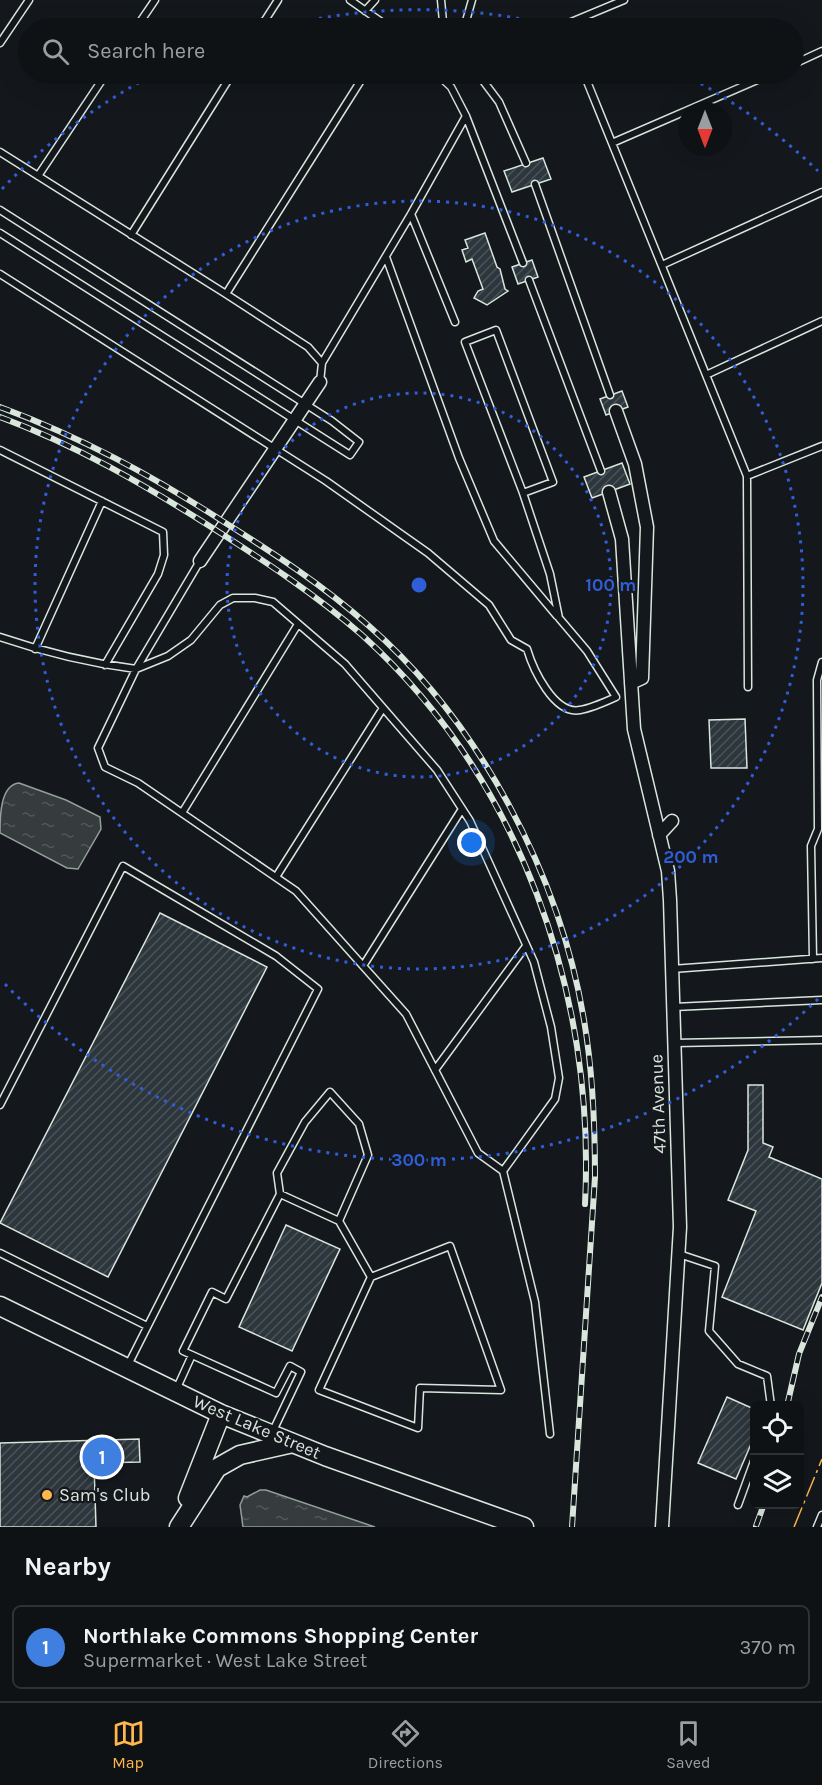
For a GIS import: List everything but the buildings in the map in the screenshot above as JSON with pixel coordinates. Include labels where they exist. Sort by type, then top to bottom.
[{"type":"main road","name":"West Lake Street","points":[[0,1306],[221,1414],[293,1443],[524,1527]]},
{"type":"main road","points":[[179,1527],[221,1414]]},
{"type":"main road","points":[[179,1527],[217,1468],[240,1455],[293,1443]]},
{"type":"street","points":[[200,561],[320,382]]},
{"type":"street","points":[[616,411],[635,464],[647,527],[642,678],[631,683]]},
{"type":"street","name":"47th Avenue","points":[[609,492],[622,538],[632,697],[641,764],[668,871],[680,1227],[662,1527]]},
{"type":"street","points":[[659,835],[672,821]]},
{"type":"lane","points":[[0,42],[29,0]]},
{"type":"lane","points":[[143,18],[155,0]]},
{"type":"lane","points":[[267,18],[278,0]]},
{"type":"lane","points":[[350,0],[375,18]]},
{"type":"lane","points":[[365,11],[375,0]]},
{"type":"lane","points":[[441,0],[443,18]]},
{"type":"lane","points":[[467,18],[472,0]]},
{"type":"lane","points":[[581,18],[624,0]]},
{"type":"lane","points":[[804,59],[822,51]]},
{"type":"lane","points":[[38,176],[99,84]]},
{"type":"lane","points":[[131,235],[226,84]]},
{"type":"lane","points":[[226,294],[359,84]]},
{"type":"lane","points":[[448,84],[466,116],[523,263]]},
{"type":"lane","points":[[486,84],[499,102],[526,163]]},
{"type":"lane","points":[[588,84],[747,476],[748,687]]},
{"type":"lane","points":[[612,143],[748,84]]},
{"type":"lane","points":[[320,382],[322,363],[386,257],[466,116]]},
{"type":"lane","points":[[0,152],[308,347],[322,363]]},
{"type":"lane","points":[[535,184],[610,395]]},
{"type":"lane","points":[[662,265],[822,192]]},
{"type":"lane","points":[[0,210],[305,404],[359,442],[350,455],[0,234]]},
{"type":"lane","points":[[411,214],[455,322]]},
{"type":"lane","points":[[386,257],[459,459],[494,541],[587,651],[616,698]]},
{"type":"lane","points":[[0,273],[326,481],[428,553],[489,605],[511,640],[527,649],[536,676],[562,706],[578,711],[616,698],[632,697]]},
{"type":"lane","points":[[529,280],[601,471]]},
{"type":"lane","points":[[706,375],[822,321]]},
{"type":"lane","points":[[523,493],[553,482],[496,330],[465,342],[523,493],[550,574],[560,618]]},
{"type":"lane","points":[[747,476],[822,446]]},
{"type":"lane","points":[[0,450],[163,532],[164,555],[158,574],[105,665]]},
{"type":"lane","points":[[35,649],[102,501]]},
{"type":"lane","points":[[200,561],[135,669],[98,748],[105,767],[138,783],[296,891],[406,1014],[478,1153],[503,1171],[535,1302],[550,1434]]},
{"type":"lane","points":[[0,637],[35,649],[105,665],[135,669],[168,656],[184,645],[220,605],[233,598],[255,598],[273,602],[345,664],[437,770],[462,809],[534,962],[551,1028],[558,1078],[555,1100],[503,1171]]},
{"type":"lane","points":[[182,813],[297,624]]},
{"type":"lane","points":[[813,959],[811,846],[818,829],[817,680],[822,662]]},
{"type":"lane","points":[[276,878],[383,708]]},
{"type":"lane","points":[[363,966],[462,809]]},
{"type":"lane","points":[[0,1105],[123,866],[276,956],[318,989],[126,1368]]},
{"type":"lane","points":[[435,1070],[526,946]]},
{"type":"lane","points":[[672,969],[822,958]]},
{"type":"lane","points":[[674,1007],[822,1000]]},
{"type":"lane","points":[[675,1043],[822,1040]]},
{"type":"lane","points":[[272,1434],[301,1371],[290,1366],[276,1394],[183,1351],[212,1292],[226,1299],[280,1194],[277,1173],[305,1122],[330,1092],[359,1124],[368,1155],[339,1221]]},
{"type":"lane","points":[[280,1194],[339,1221],[371,1277]]},
{"type":"lane","points":[[450,1246],[501,1390],[420,1388],[418,1428],[319,1390],[371,1277],[450,1246]]},
{"type":"lane","points":[[0,1253],[147,1326]]},
{"type":"lane","points":[[678,1254],[715,1266],[709,1331],[738,1364],[767,1376],[770,1401]]},
{"type":"lane","points":[[175,1391],[192,1355]]},
{"type":"lane","points":[[738,1505],[750,1472]]},
{"type":"lane","points":[[817,1527],[822,1515]]},
{"type":"water","points":[[19,783],[66,800],[100,817],[101,829],[78,869],[67,868],[0,833],[2,803],[5,795],[8,789]]},
{"type":"water","points":[[260,1490],[266,1490],[375,1527],[243,1527],[240,1505],[244,1496],[247,1497]]},
{"type":"railway","points":[[0,407],[87,444],[142,473],[262,546],[335,597],[409,665],[446,708],[479,755],[509,805],[535,858],[556,911],[572,966],[584,1020],[591,1079],[595,1177],[572,1527]]},
{"type":"railway","points":[[0,417],[55,440],[134,481],[230,539],[307,592],[362,635],[417,692],[465,755],[505,823],[537,894],[561,969],[577,1047],[585,1125],[585,1204]]},
{"type":"railway","points":[[788,1401],[799,1354],[822,1297]]},
{"type":"railway","points":[[756,1526],[762,1509]]},
{"type":"power","points":[[794,1527],[822,1459]]},
{"type":"place","name":"Northlake Commons Shopping Center","points":[[102,1457]]},
{"type":"place","name":"Sam's Club","points":[[47,1495]]}]
